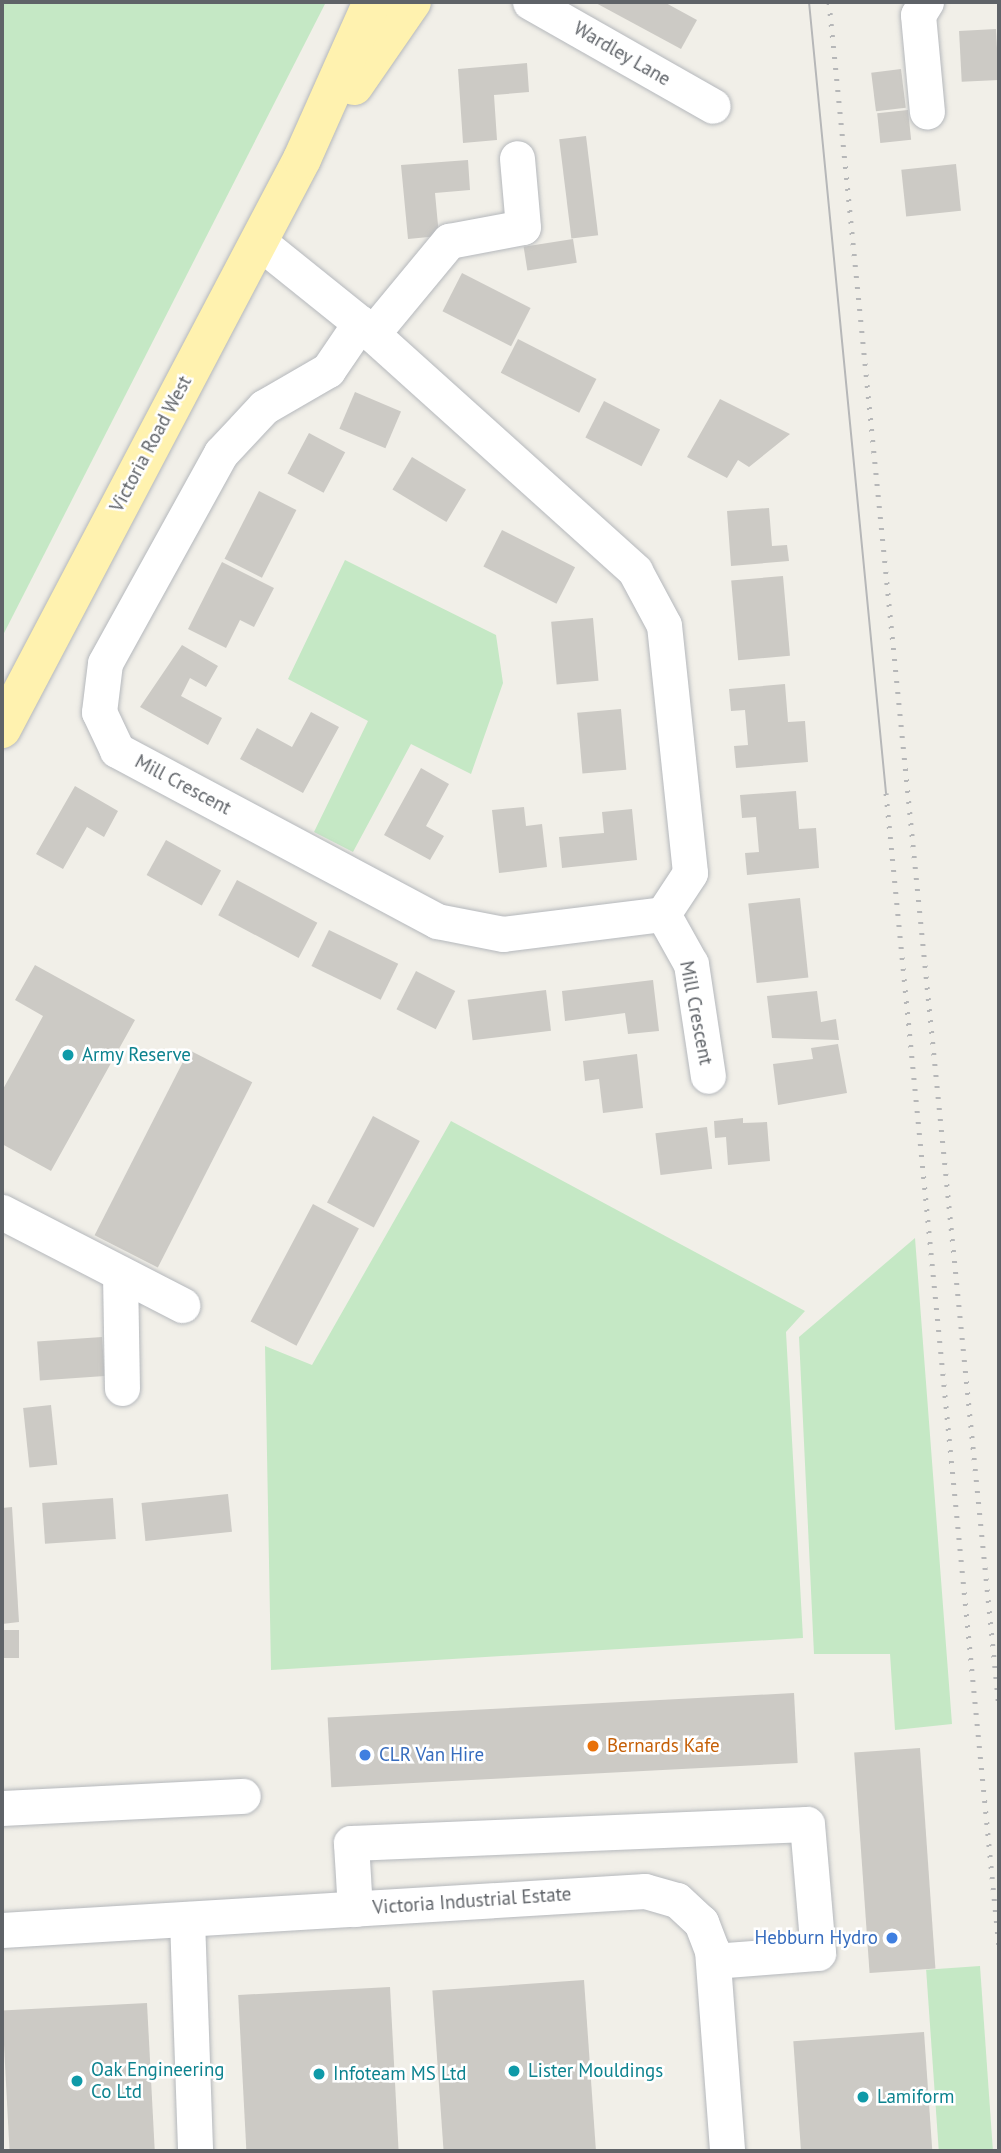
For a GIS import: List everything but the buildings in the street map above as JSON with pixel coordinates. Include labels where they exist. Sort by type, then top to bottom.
[{"type":"main road","points":[[302,159],[372,2]]},
{"type":"main road","points":[[302,159],[412,2]]},
{"type":"main road","name":"Victoria Road West","points":[[2,729],[302,159]]},
{"type":"street","name":"Wardley Lane","points":[[530,2],[713,106]]},
{"type":"street","points":[[914,3],[927,112]]},
{"type":"street","name":"Mill Crescent","points":[[517,158],[523,228],[449,242],[328,370],[264,407],[221,453],[105,663],[99,712],[117,750],[437,921],[503,934],[663,914],[691,964],[708,1076]]},
{"type":"street","points":[[258,241],[366,328],[635,571],[664,625],[690,873],[663,914]]},
{"type":"street","points":[[2,1212],[181,1305]]},
{"type":"street","points":[[120,1274],[122,1388]]},
{"type":"street","points":[[2,1808],[243,1796]]},
{"type":"street","points":[[355,1909],[351,1843],[807,1824],[818,1952],[714,1961]]},
{"type":"street","name":"Victoria Industrial Estate","points":[[2,1930],[645,1891],[677,1900],[701,1922],[714,1961],[727,2151]]},
{"type":"street","points":[[187,1919],[195,2151]]},
{"type":"green space","points":[[2,2],[326,2],[2,637]]},
{"type":"green space","points":[[345,560],[496,635],[503,683],[471,774],[411,744],[353,852],[314,832],[368,721],[288,679]]},
{"type":"green space","points":[[451,1121],[805,1311],[786,1332],[803,1638],[271,1670],[265,1346],[312,1365]]},
{"type":"green space","points":[[915,1238],[952,1724],[895,1730],[890,1654],[814,1654],[799,1337]]},
{"type":"green space","points":[[980,1966],[993,2151],[939,2151],[926,1970]]},
{"type":"tram line","points":[[809,2],[886,793]]},
{"type":"railway","points":[[829,2],[999,1709]]},
{"type":"railway","points":[[886,793],[999,1947]]},
{"type":"place","name":"Army Reserve","points":[[68,1055]]},
{"type":"place","name":"Bernards Kafe","points":[[593,1746]]},
{"type":"place","name":"CLR Van Hire","points":[[365,1755]]},
{"type":"place","name":"Hebburn Hydro","points":[[892,1938]]},
{"type":"place","name":"Lister Mouldings","points":[[514,2071]]},
{"type":"place","name":"Infoteam MS Ltd","points":[[319,2074]]},
{"type":"place","name":"Oak Engineering Co Ltd","points":[[77,2081]]},
{"type":"place","name":"Lamiform","points":[[863,2097]]}]
